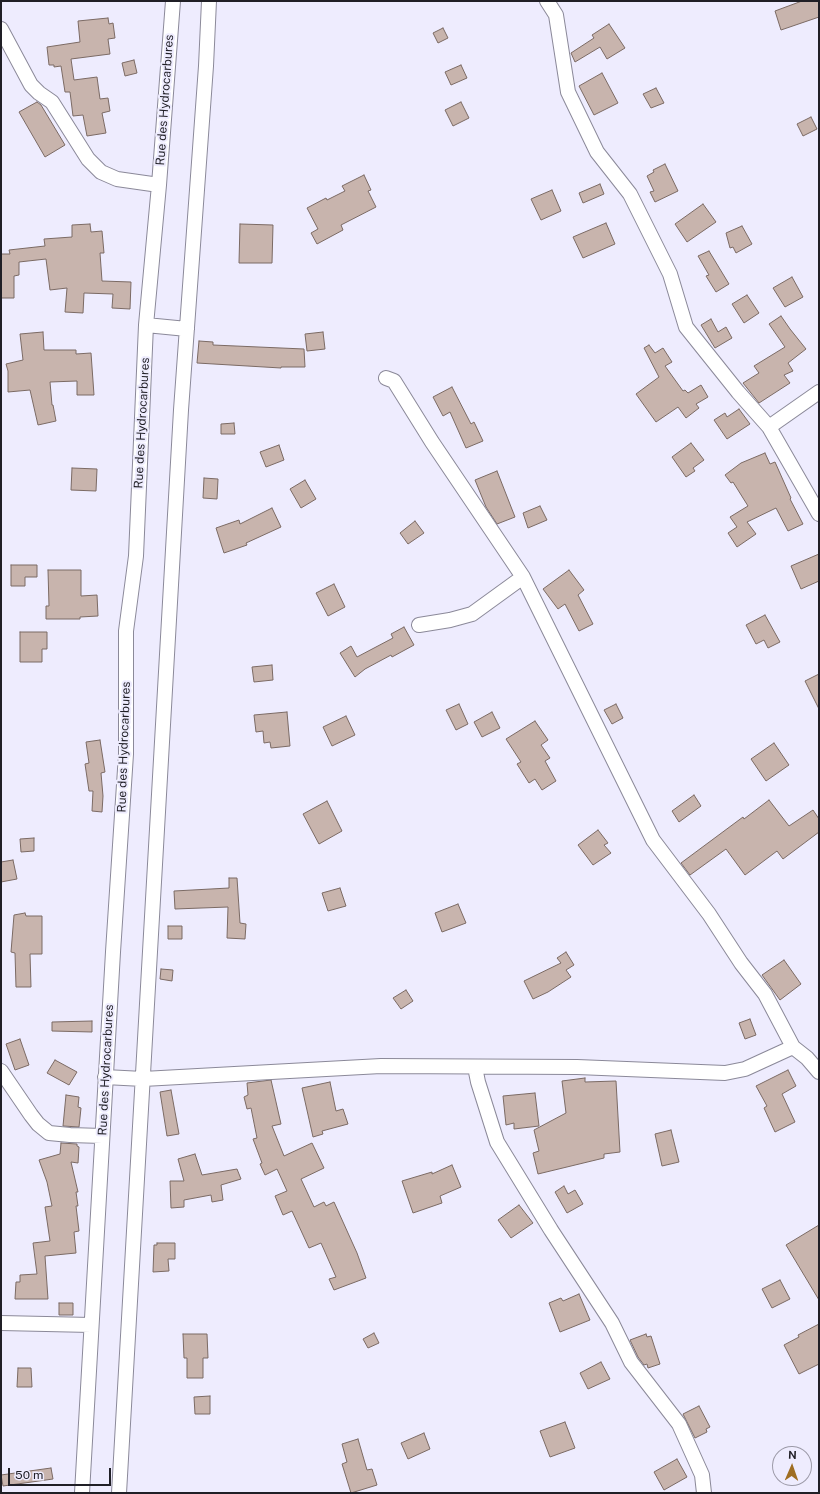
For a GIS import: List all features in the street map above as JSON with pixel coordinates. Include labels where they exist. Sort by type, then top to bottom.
[{"type":"street","name":"Rue des Hydrocarbures","points":[[82,1493],[105,1077],[126,754],[126,631],[136,556],[146,324],[159,185],[173,1]]},
{"type":"street","points":[[120,1493],[181,418],[206,66],[209,1]]},
{"type":"street","points":[[547,1],[556,14],[568,92],[597,152],[630,194],[670,274],[686,328],[738,392],[769,427],[819,514]]},
{"type":"street","points":[[1,29],[31,85],[38,93],[52,102],[88,159],[101,172],[118,179],[159,185]]},
{"type":"street","points":[[146,324],[187,329]]},
{"type":"street","points":[[386,378],[394,381],[432,442],[523,576],[653,840],[709,914],[741,963],[765,994],[793,1047],[807,1058],[819,1072]]},
{"type":"street","points":[[769,427],[819,392]]},
{"type":"street","points":[[419,624],[450,620],[472,614],[523,576]]},
{"type":"street","points":[[105,1077],[143,1079],[381,1066],[577,1067],[725,1073],[745,1069],[793,1047]]},
{"type":"street","points":[[475,1067],[478,1082],[497,1142],[551,1230],[612,1323],[631,1362],[679,1424],[702,1475],[704,1493]]},
{"type":"street","points":[[1,1071],[31,1115],[38,1124],[49,1133],[102,1136]]},
{"type":"street","points":[[1,1323],[92,1325]]},
{"type":"building","points":[[802,1],[819,1],[819,17],[781,30],[775,11]]},
{"type":"building","points":[[108,18],[109,24],[113,23],[115,38],[108,39],[110,54],[71,59],[74,80],[97,77],[100,99],[108,98],[110,111],[102,113],[106,133],[87,136],[83,115],[73,116],[70,92],[65,92],[61,66],[54,67],[54,65],[49,65],[47,47],[80,42],[78,21]]},
{"type":"building","points":[[609,24],[625,48],[607,59],[600,47],[575,62],[571,53],[594,38],[592,35]]},
{"type":"building","points":[[443,28],[448,38],[438,43],[433,33]]},
{"type":"building","points":[[134,60],[137,73],[125,76],[122,63]]},
{"type":"building","points":[[461,65],[467,78],[451,85],[445,72]]},
{"type":"building","points":[[602,73],[618,103],[594,115],[579,86]]},
{"type":"building","points":[[656,88],[664,103],[651,108],[643,94]]},
{"type":"building","points":[[37,102],[41,105],[65,145],[45,157],[19,112]]},
{"type":"building","points":[[461,102],[469,118],[453,126],[445,110]]},
{"type":"building","points":[[811,117],[817,129],[803,136],[797,124]]},
{"type":"building","points":[[665,164],[678,191],[655,202],[650,192],[654,191],[647,176],[654,172],[653,170]]},
{"type":"building","points":[[364,175],[371,190],[368,191],[376,207],[341,225],[343,230],[317,244],[311,233],[318,229],[307,208],[326,198],[327,200],[345,191],[342,186]]},
{"type":"building","points":[[600,184],[604,194],[583,203],[579,193]]},
{"type":"building","points":[[552,190],[561,211],[541,220],[531,199]]},
{"type":"building","points":[[703,204],[716,222],[687,242],[675,224]]},
{"type":"building","points":[[606,223],[615,244],[583,258],[573,237]]},
{"type":"building","points":[[90,224],[91,232],[102,231],[104,253],[100,253],[102,281],[131,282],[130,309],[112,308],[113,294],[84,293],[83,313],[65,312],[67,288],[50,290],[46,259],[19,262],[19,275],[14,276],[14,298],[1,298],[1,254],[10,254],[9,250],[45,246],[44,239],[72,237],[72,225]]},
{"type":"building","points":[[240,224],[273,225],[272,263],[239,263]]},
{"type":"building","points":[[742,226],[752,244],[736,253],[733,247],[730,248],[726,233]]},
{"type":"building","points":[[709,251],[729,284],[716,292],[706,276],[709,275],[698,256]]},
{"type":"building","points":[[792,277],[803,297],[785,307],[773,288]]},
{"type":"building","points":[[747,295],[759,313],[744,323],[732,304]]},
{"type":"building","points":[[781,316],[806,349],[788,363],[793,371],[784,375],[790,383],[759,403],[743,383],[759,373],[754,366],[785,347],[769,324]]},
{"type":"building","points":[[711,319],[718,332],[726,327],[732,338],[715,348],[701,325]]},
{"type":"building","points":[[43,332],[44,350],[76,350],[76,354],[91,353],[94,395],[77,395],[77,381],[50,382],[52,405],[56,421],[38,425],[30,390],[8,392],[8,371],[6,364],[23,360],[20,334]]},
{"type":"building","points":[[323,332],[325,349],[307,351],[305,334]]},
{"type":"building","points":[[199,341],[213,342],[213,345],[304,349],[305,367],[281,368],[197,363]]},
{"type":"building","points":[[649,345],[655,353],[663,348],[672,362],[665,366],[683,391],[685,390],[688,393],[701,385],[708,397],[696,404],[699,408],[686,418],[678,407],[656,422],[636,394],[659,377],[644,348]]},
{"type":"building","points":[[452,387],[471,424],[474,422],[483,441],[466,448],[450,412],[443,416],[433,397]]},
{"type":"building","points":[[739,409],[750,424],[727,439],[714,420],[725,413],[727,417]]},
{"type":"building","points":[[234,423],[235,434],[221,434],[221,424]]},
{"type":"building","points":[[691,443],[704,460],[693,468],[695,471],[686,477],[672,457]]},
{"type":"building","points":[[279,445],[284,460],[266,467],[260,452]]},
{"type":"building","points":[[765,453],[770,464],[775,462],[791,498],[790,499],[803,524],[788,531],[776,508],[747,522],[756,534],[737,547],[728,533],[737,527],[730,517],[748,506],[733,482],[731,483],[725,475],[741,463]]},
{"type":"building","points":[[72,468],[97,469],[96,491],[71,490]]},
{"type":"building","points":[[497,471],[515,517],[497,524],[486,507],[475,480]]},
{"type":"building","points":[[204,478],[218,479],[217,499],[203,498]]},
{"type":"building","points":[[305,480],[316,499],[301,508],[290,489]]},
{"type":"building","points":[[540,506],[547,520],[528,528],[523,513]]},
{"type":"building","points":[[272,508],[281,527],[246,543],[247,545],[224,553],[216,528],[239,520],[240,524]]},
{"type":"building","points":[[415,521],[424,533],[408,544],[400,533]]},
{"type":"building","points":[[819,554],[819,581],[801,589],[791,566]]},
{"type":"building","points":[[11,565],[37,565],[37,577],[25,577],[25,586],[11,586]]},
{"type":"building","points":[[48,570],[81,570],[81,596],[97,595],[98,616],[80,617],[80,619],[46,619],[46,606],[49,606]]},
{"type":"building","points":[[569,570],[584,590],[578,595],[593,624],[579,631],[565,604],[558,609],[543,589]]},
{"type":"building","points":[[334,584],[345,607],[328,616],[316,593]]},
{"type":"building","points":[[765,615],[780,642],[768,648],[764,640],[756,644],[746,625]]},
{"type":"building","points":[[404,627],[414,645],[365,669],[355,677],[340,653],[351,646],[357,657],[393,638],[391,634]]},
{"type":"building","points":[[20,632],[47,632],[47,649],[42,649],[42,662],[20,662]]},
{"type":"building","points":[[272,665],[273,680],[254,682],[252,667]]},
{"type":"building","points":[[819,674],[819,709],[805,681]]},
{"type":"building","points":[[459,704],[468,724],[456,730],[446,710]]},
{"type":"building","points":[[616,704],[623,718],[612,724],[604,710]]},
{"type":"building","points":[[287,712],[290,746],[271,748],[270,742],[264,743],[263,731],[256,732],[254,715]]},
{"type":"building","points":[[492,712],[500,728],[482,737],[474,722]]},
{"type":"building","points":[[346,716],[355,735],[332,746],[323,727]]},
{"type":"building","points":[[535,721],[548,740],[541,745],[550,758],[545,761],[556,781],[542,790],[535,779],[529,783],[517,764],[521,762],[506,739]]},
{"type":"building","points":[[100,740],[105,772],[101,773],[103,796],[102,812],[92,811],[93,791],[89,791],[85,764],[89,763],[86,742]]},
{"type":"building","points":[[774,743],[789,765],[766,781],[751,759]]},
{"type":"building","points":[[694,795],[701,806],[679,822],[672,811]]},
{"type":"building","points":[[769,800],[789,826],[813,810],[819,819],[819,832],[783,859],[777,851],[745,875],[726,849],[690,875],[681,863],[743,817],[744,819]]},
{"type":"building","points":[[327,801],[342,831],[319,844],[303,814]]},
{"type":"building","points":[[598,830],[608,843],[604,845],[611,853],[593,865],[578,845]]},
{"type":"building","points":[[34,838],[34,851],[21,852],[20,839]]},
{"type":"building","points":[[13,860],[17,879],[1,882],[1,862]]},
{"type":"building","points":[[229,878],[237,878],[240,923],[246,924],[245,939],[227,938],[228,907],[175,909],[174,891],[229,888]]},
{"type":"building","points":[[340,888],[346,906],[328,911],[322,893]]},
{"type":"building","points":[[458,904],[466,923],[442,932],[435,913]]},
{"type":"building","points":[[25,913],[26,916],[42,916],[42,954],[30,954],[31,987],[16,987],[15,953],[11,952],[14,915]]},
{"type":"building","points":[[168,926],[182,926],[182,939],[168,939]]},
{"type":"building","points":[[566,952],[574,965],[566,970],[571,977],[548,992],[533,999],[524,981],[561,963],[557,958]]},
{"type":"building","points":[[784,960],[801,984],[780,1000],[762,975]]},
{"type":"building","points":[[161,969],[173,970],[172,981],[160,979]]},
{"type":"building","points":[[406,990],[413,1001],[401,1009],[393,998]]},
{"type":"building","points":[[750,1019],[756,1035],[745,1039],[739,1023]]},
{"type":"building","points":[[92,1021],[92,1032],[52,1031],[52,1022]]},
{"type":"building","points":[[20,1039],[29,1065],[15,1070],[6,1044]]},
{"type":"building","points":[[55,1060],[77,1072],[69,1085],[47,1073]]},
{"type":"building","points":[[788,1070],[796,1086],[782,1094],[795,1122],[775,1132],[764,1108],[767,1106],[756,1086]]},
{"type":"building","points":[[585,1078],[585,1082],[616,1081],[620,1152],[604,1154],[604,1158],[538,1174],[533,1153],[539,1151],[534,1130],[566,1113],[562,1081]]},
{"type":"building","points":[[271,1080],[281,1124],[272,1126],[284,1156],[312,1143],[324,1168],[301,1179],[314,1207],[324,1202],[326,1206],[334,1202],[357,1253],[366,1278],[334,1290],[329,1279],[336,1277],[321,1243],[309,1248],[292,1211],[283,1215],[275,1196],[287,1191],[277,1169],[265,1175],[260,1164],[262,1163],[253,1139],[257,1138],[251,1108],[247,1109],[244,1097],[248,1095],[247,1083]]},
{"type":"building","points":[[330,1082],[336,1111],[343,1109],[348,1124],[322,1131],[323,1134],[313,1137],[302,1088]]},
{"type":"building","points":[[171,1090],[179,1134],[167,1136],[160,1092]]},
{"type":"building","points":[[535,1093],[539,1126],[514,1129],[514,1123],[506,1125],[503,1096]]},
{"type":"building","points":[[66,1095],[79,1097],[78,1107],[81,1108],[79,1127],[63,1126]]},
{"type":"building","points":[[671,1130],[679,1162],[662,1166],[655,1134]]},
{"type":"building","points":[[61,1143],[77,1144],[79,1147],[78,1163],[71,1162],[78,1192],[76,1192],[78,1206],[76,1206],[79,1231],[74,1232],[76,1253],[45,1256],[48,1299],[15,1299],[16,1282],[20,1282],[20,1275],[37,1274],[33,1243],[50,1241],[45,1207],[52,1206],[47,1182],[39,1160],[60,1154]]},
{"type":"building","points":[[195,1154],[202,1175],[237,1169],[241,1179],[221,1185],[223,1200],[212,1202],[211,1195],[184,1200],[184,1207],[171,1208],[170,1181],[184,1181],[178,1159]]},
{"type":"building","points":[[452,1165],[461,1187],[440,1196],[442,1203],[413,1213],[402,1181],[432,1172],[432,1174]]},
{"type":"building","points":[[564,1186],[568,1194],[575,1190],[583,1204],[567,1213],[555,1192]]},
{"type":"building","points":[[519,1205],[533,1223],[511,1238],[498,1220]]},
{"type":"building","points":[[819,1225],[819,1300],[786,1245]]},
{"type":"building","points":[[157,1243],[175,1243],[175,1259],[168,1259],[169,1271],[153,1272],[154,1245],[157,1245]]},
{"type":"building","points":[[780,1280],[790,1299],[772,1308],[762,1289]]},
{"type":"building","points":[[579,1294],[590,1320],[560,1332],[549,1303],[561,1298],[563,1301]]},
{"type":"building","points":[[59,1303],[73,1303],[73,1315],[59,1315]]},
{"type":"building","points":[[819,1324],[819,1364],[799,1374],[784,1345],[799,1337],[798,1335]]},
{"type":"building","points":[[374,1333],[379,1343],[368,1348],[363,1339]]},
{"type":"building","points":[[183,1334],[207,1334],[208,1358],[203,1358],[203,1378],[187,1378],[187,1358],[184,1358]]},
{"type":"building","points":[[646,1334],[647,1337],[651,1336],[660,1364],[648,1368],[647,1364],[644,1365],[638,1357],[630,1340]]},
{"type":"building","points":[[601,1362],[610,1379],[588,1389],[580,1373]]},
{"type":"building","points":[[18,1368],[31,1368],[32,1387],[17,1387]]},
{"type":"building","points":[[210,1396],[210,1414],[195,1414],[194,1397]]},
{"type":"building","points":[[699,1406],[710,1427],[706,1429],[707,1432],[695,1438],[683,1414]]},
{"type":"building","points":[[565,1422],[575,1448],[550,1457],[540,1431]]},
{"type":"building","points":[[424,1433],[430,1449],[408,1459],[401,1443]]},
{"type":"building","points":[[358,1439],[367,1470],[372,1469],[377,1485],[351,1493],[342,1464],[347,1462],[342,1444]]},
{"type":"building","points":[[677,1459],[687,1477],[664,1490],[654,1472]]},
{"type":"building","points":[[51,1468],[53,1479],[3,1486],[1,1475]]}]
